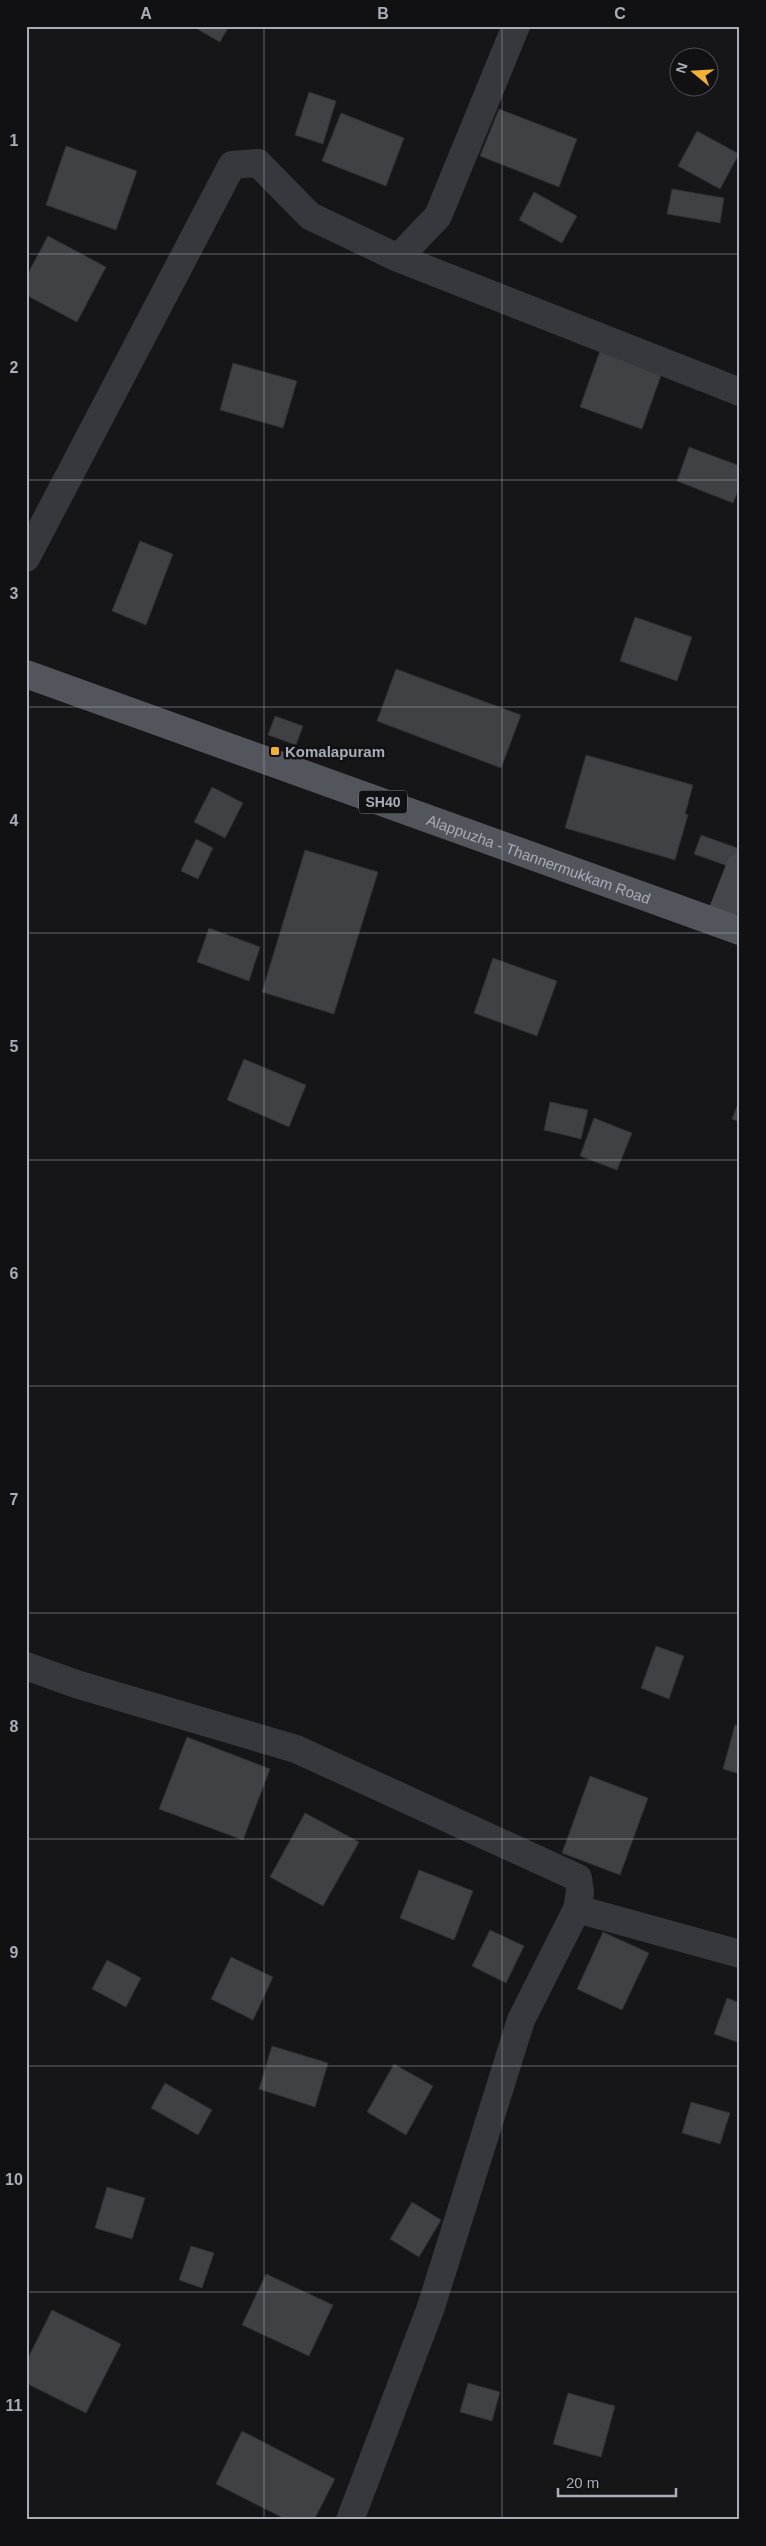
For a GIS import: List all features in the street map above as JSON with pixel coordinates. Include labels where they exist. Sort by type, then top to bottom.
[{"type":"main road","name":"Alappuzha - Thannermukkam Road","points":[[26,674],[729,927]]},
{"type":"main road","points":[[729,927],[740,868]]},
{"type":"street","points":[[398,258],[438,216],[516,26]]},
{"type":"street","points":[[26,558],[232,165],[258,163],[310,216],[398,258],[740,392]]},
{"type":"street","points":[[26,1666],[76,1684],[296,1749],[578,1878],[580,1892],[577,1909],[521,2020],[431,2307],[350,2520]]},
{"type":"street","points":[[577,1909],[740,1954]]},
{"type":"building","points":[[192,26],[229,26],[220,42]]},
{"type":"building","points":[[309,92],[336,101],[323,144],[295,135]]},
{"type":"building","points":[[499,109],[577,139],[559,187],[480,156]]},
{"type":"building","points":[[341,113],[404,138],[386,186],[322,161]]},
{"type":"building","points":[[697,131],[739,154],[720,189],[678,166]]},
{"type":"building","points":[[66,146],[137,171],[116,230],[46,205]]},
{"type":"building","points":[[672,189],[724,198],[720,223],[667,214]]},
{"type":"building","points":[[534,192],[577,216],[562,243],[519,220]]},
{"type":"building","points":[[48,236],[106,267],[77,322],[26,295],[26,277]]},
{"type":"building","points":[[602,345],[664,367],[642,429],[580,407]]},
{"type":"building","points":[[233,363],[297,381],[283,428],[220,410]]},
{"type":"building","points":[[689,447],[740,466],[740,486],[733,503],[677,481]]},
{"type":"building","points":[[140,541],[173,554],[146,625],[112,611]]},
{"type":"building","points":[[635,617],[692,637],[677,681],[620,661]]},
{"type":"building","points":[[396,669],[521,715],[501,768],[377,721]]},
{"type":"building","points":[[275,716],[303,726],[296,745],[268,735]]},
{"type":"building","points":[[586,755],[693,785],[685,814],[688,815],[675,860],[565,828]]},
{"type":"building","points":[[212,787],[243,803],[225,838],[194,822]]},
{"type":"building","points":[[701,835],[740,849],[736,869],[694,854]]},
{"type":"building","points":[[196,839],[213,848],[198,879],[181,871]]},
{"type":"building","points":[[305,850],[378,872],[334,1014],[262,992]]},
{"type":"building","points":[[209,928],[260,947],[249,981],[197,962]]},
{"type":"building","points":[[493,958],[557,981],[537,1036],[474,1013]]},
{"type":"building","points":[[244,1059],[306,1085],[289,1127],[227,1100]]},
{"type":"building","points":[[740,1099],[740,1122],[732,1119]]},
{"type":"building","points":[[550,1102],[588,1110],[581,1139],[544,1130]]},
{"type":"building","points":[[594,1118],[632,1133],[617,1170],[580,1156]]},
{"type":"building","points":[[656,1646],[684,1656],[669,1699],[641,1688]]},
{"type":"building","points":[[735,1725],[740,1727],[740,1774],[723,1769]]},
{"type":"building","points":[[187,1737],[270,1769],[243,1840],[159,1809]]},
{"type":"building","points":[[590,1776],[648,1798],[620,1875],[562,1853]]},
{"type":"building","points":[[305,1813],[359,1842],[323,1906],[270,1877]]},
{"type":"building","points":[[419,1870],[473,1891],[454,1940],[400,1918]]},
{"type":"building","points":[[490,1930],[524,1946],[506,1983],[472,1966]]},
{"type":"building","points":[[603,1932],[649,1953],[622,2010],[577,1989]]},
{"type":"building","points":[[231,1957],[273,1977],[253,2020],[211,1999]]},
{"type":"building","points":[[107,1960],[141,1978],[126,2007],[92,1989]]},
{"type":"building","points":[[727,1998],[740,2003],[740,2043],[714,2034]]},
{"type":"building","points":[[272,2046],[328,2063],[315,2107],[259,2089]]},
{"type":"building","points":[[394,2064],[433,2086],[406,2135],[367,2112]]},
{"type":"building","points":[[165,2083],[212,2110],[198,2135],[151,2108]]},
{"type":"building","points":[[691,2102],[730,2113],[720,2144],[682,2133]]},
{"type":"building","points":[[107,2187],[145,2198],[132,2239],[95,2228]]},
{"type":"building","points":[[412,2202],[441,2220],[419,2257],[390,2239]]},
{"type":"building","points":[[191,2246],[214,2253],[202,2288],[179,2280]]},
{"type":"building","points":[[266,2274],[333,2305],[309,2356],[242,2325]]},
{"type":"building","points":[[52,2310],[121,2344],[86,2413],[26,2383],[26,2362]]},
{"type":"building","points":[[468,2383],[500,2392],[492,2421],[460,2412]]},
{"type":"building","points":[[568,2393],[615,2406],[601,2457],[553,2444]]},
{"type":"building","points":[[242,2431],[335,2479],[314,2520],[287,2520],[216,2484]]},
{"type":"place","name":"Komalapuram","points":[[275,751]]}]
